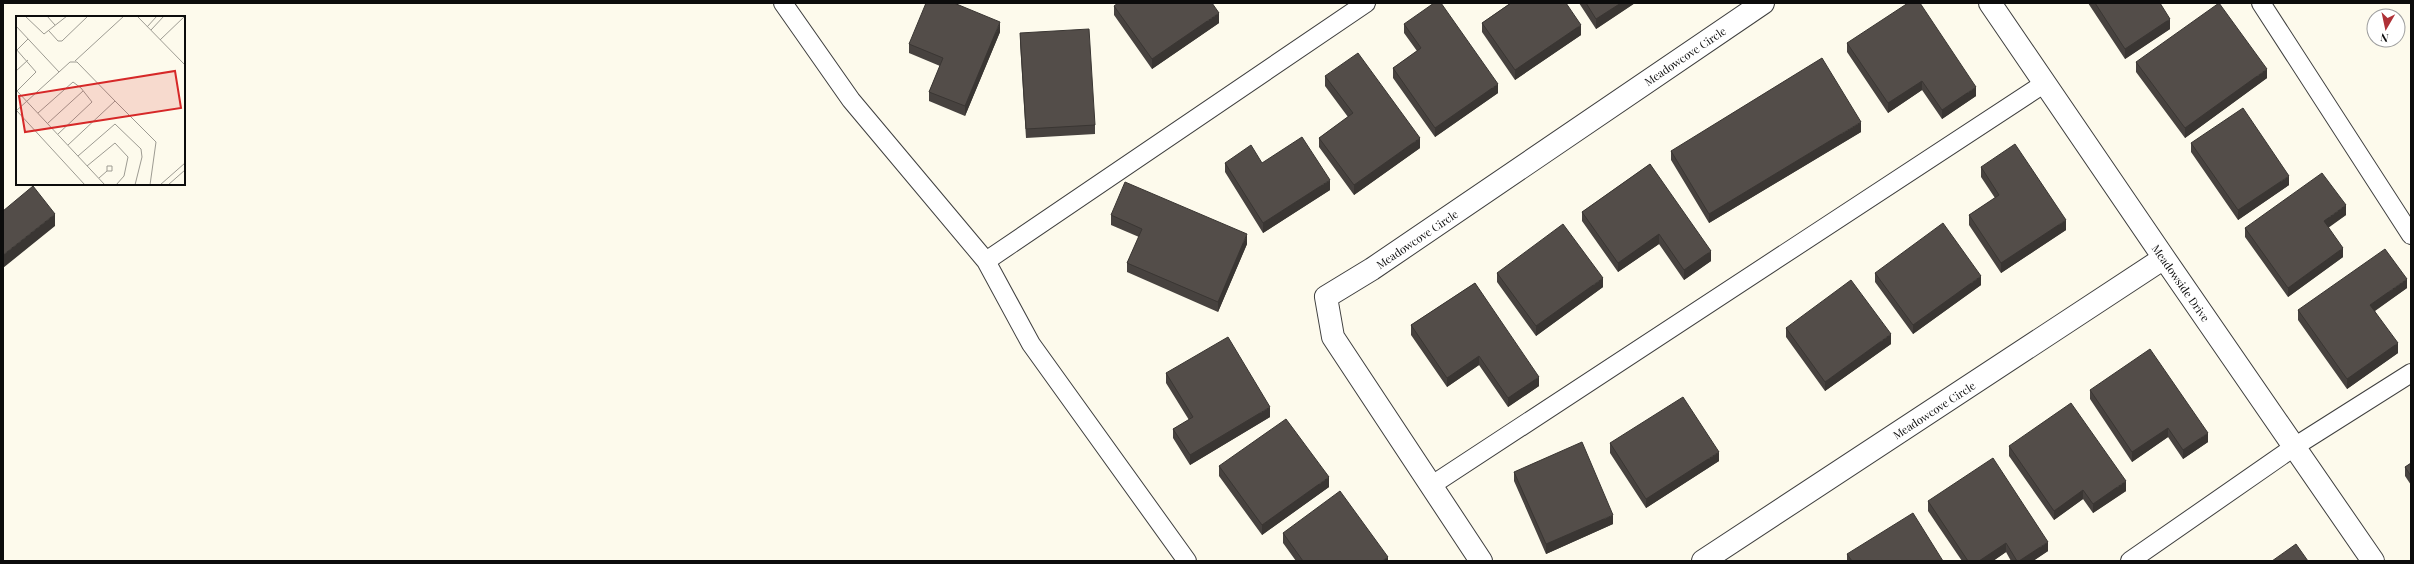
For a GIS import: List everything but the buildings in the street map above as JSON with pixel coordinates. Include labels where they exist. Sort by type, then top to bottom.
[{"type":"street","name":"Meadowcove Circle","points":[[1481,561],[1333,337],[1326,297],[1372,270],[1763,3]]},
{"type":"street","name":"Meadowside Drive","points":[[1990,3],[2373,561]]},
{"type":"street","name":"Meadowcove Circle","points":[[1704,561],[2164,258]]},
{"type":"lane","points":[[783,3],[851,100],[986,261],[1031,344],[1187,561]]},
{"type":"lane","points":[[986,261],[1366,3]]},
{"type":"lane","points":[[2261,3],[2411,235]]},
{"type":"lane","points":[[1432,485],[2045,84]]},
{"type":"lane","points":[[2130,561],[2294,447],[2411,373]]}]
